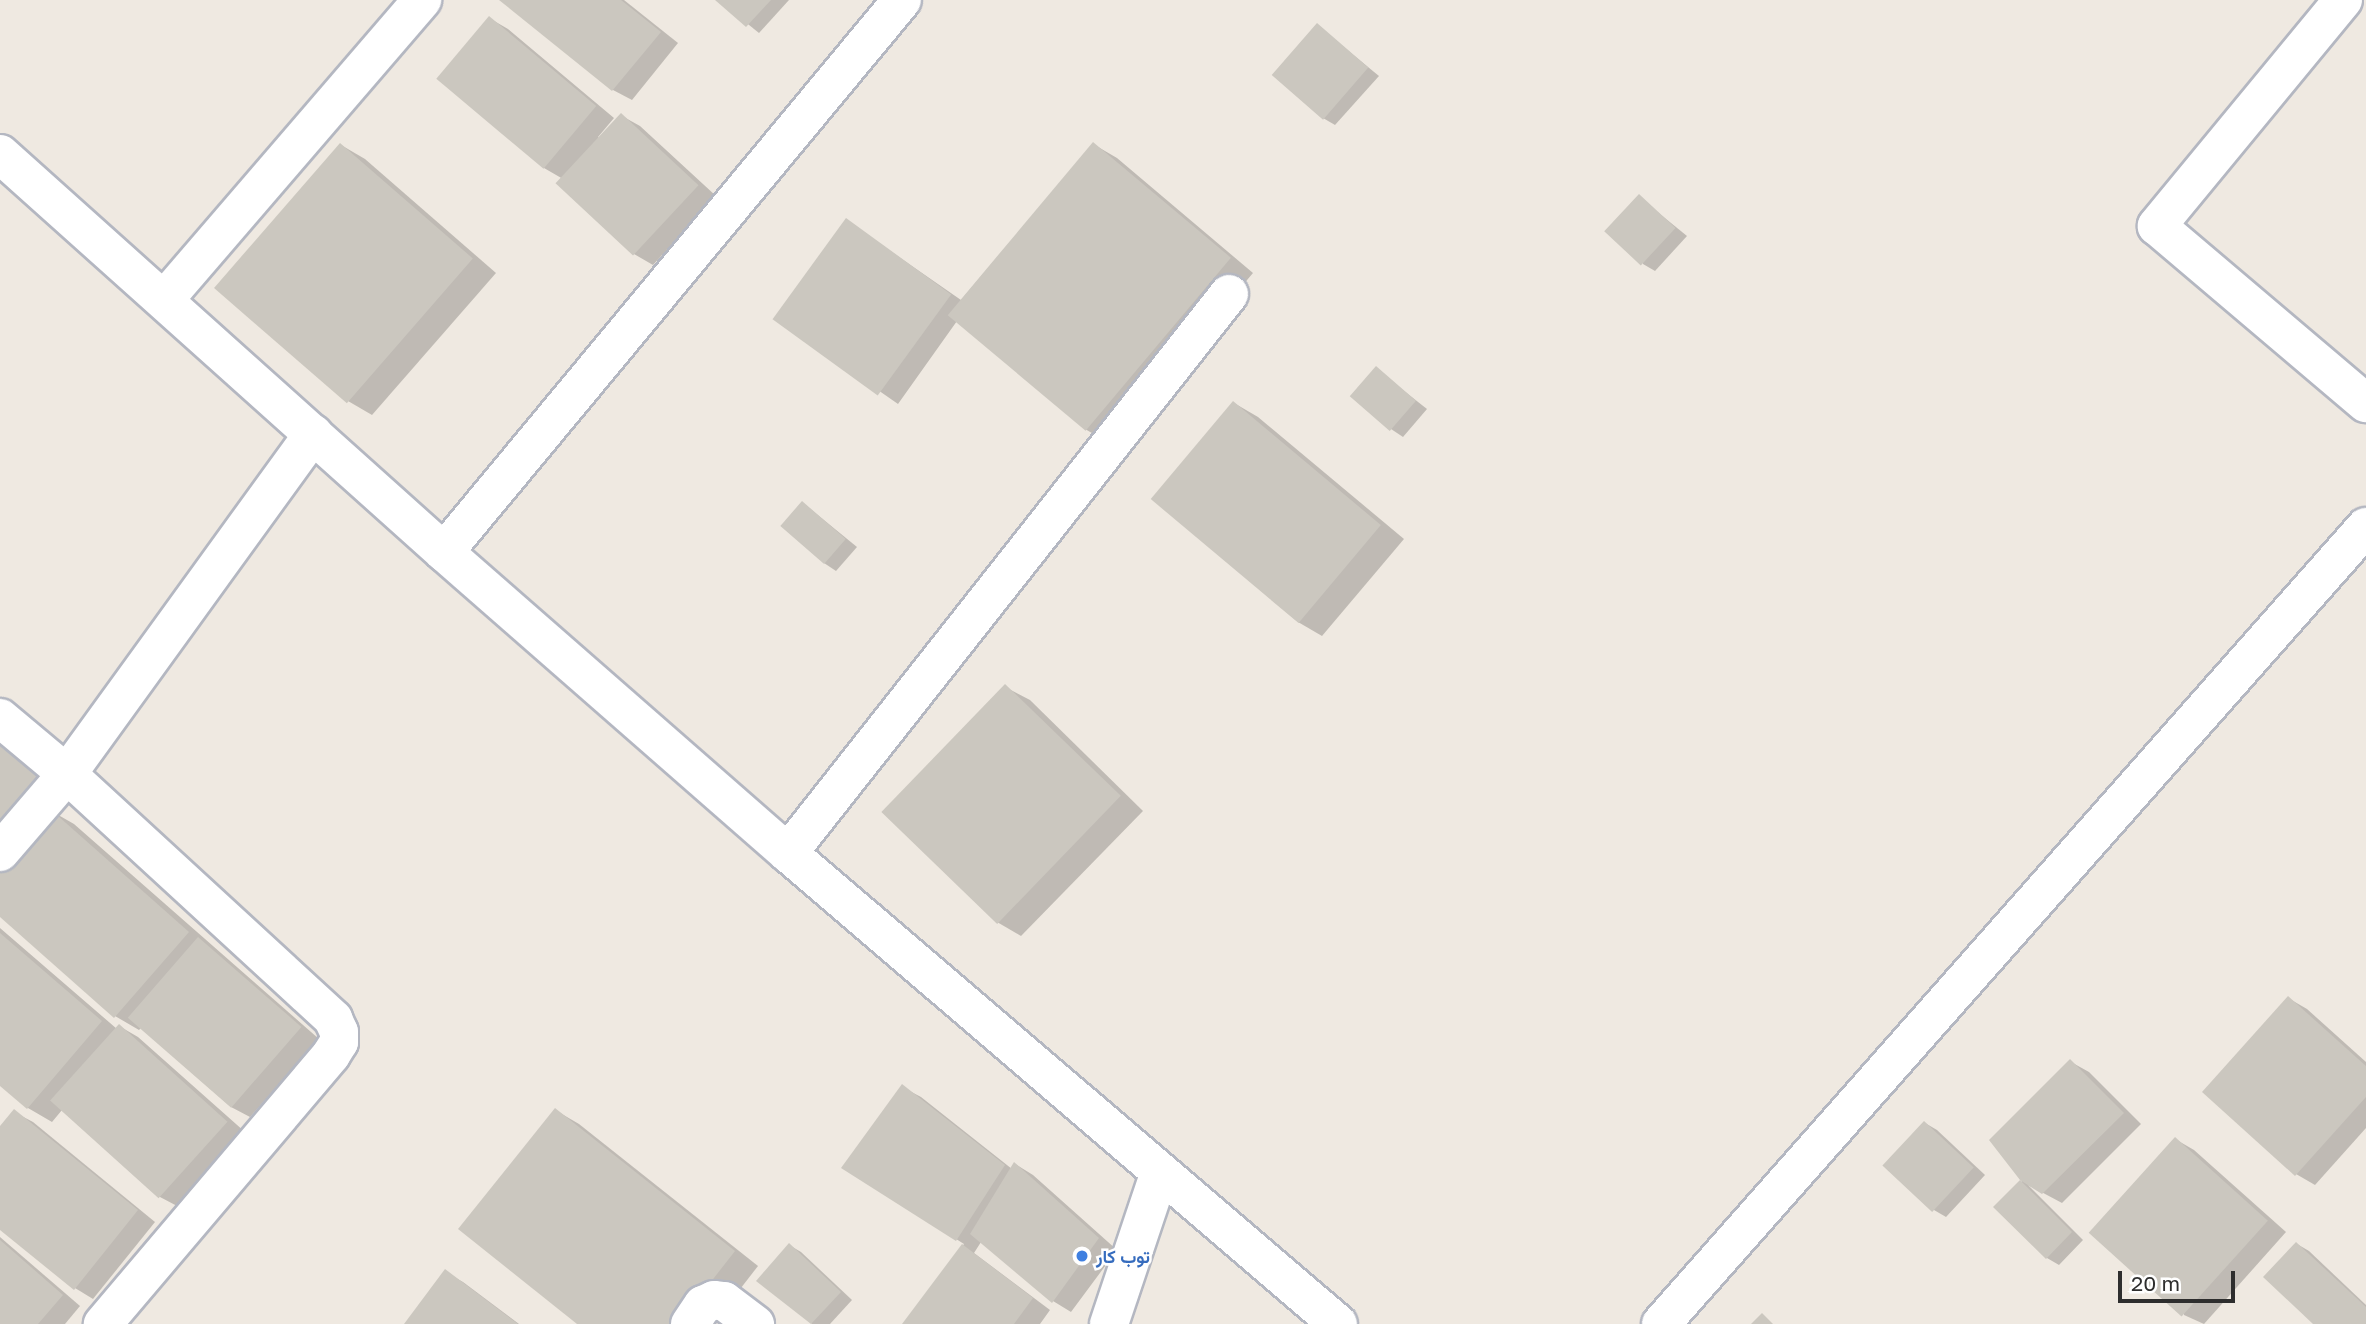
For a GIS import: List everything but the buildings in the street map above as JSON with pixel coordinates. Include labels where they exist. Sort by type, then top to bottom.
[{"type":"street","points":[[164,300],[422,0]]},
{"type":"street","points":[[444,552],[902,0]]},
{"type":"street","points":[[2343,0],[2157,226],[2366,403]]},
{"type":"street","points":[[0,153],[444,552],[788,853],[1338,1324]]},
{"type":"street","points":[[788,853],[1229,294]]},
{"type":"street","points":[[0,852],[66,774],[313,434]]},
{"type":"street","points":[[1661,1324],[2366,527]]},
{"type":"street","points":[[0,718],[66,774],[333,1019],[339,1032],[339,1042],[331,1055],[103,1324]]},
{"type":"street","points":[[1109,1324],[1160,1172]]},
{"type":"street","points":[[690,1324],[703,1305],[714,1300],[724,1301],[755,1324]]},
{"type":"place","name":"توب كار","points":[[1082,1256]]}]
